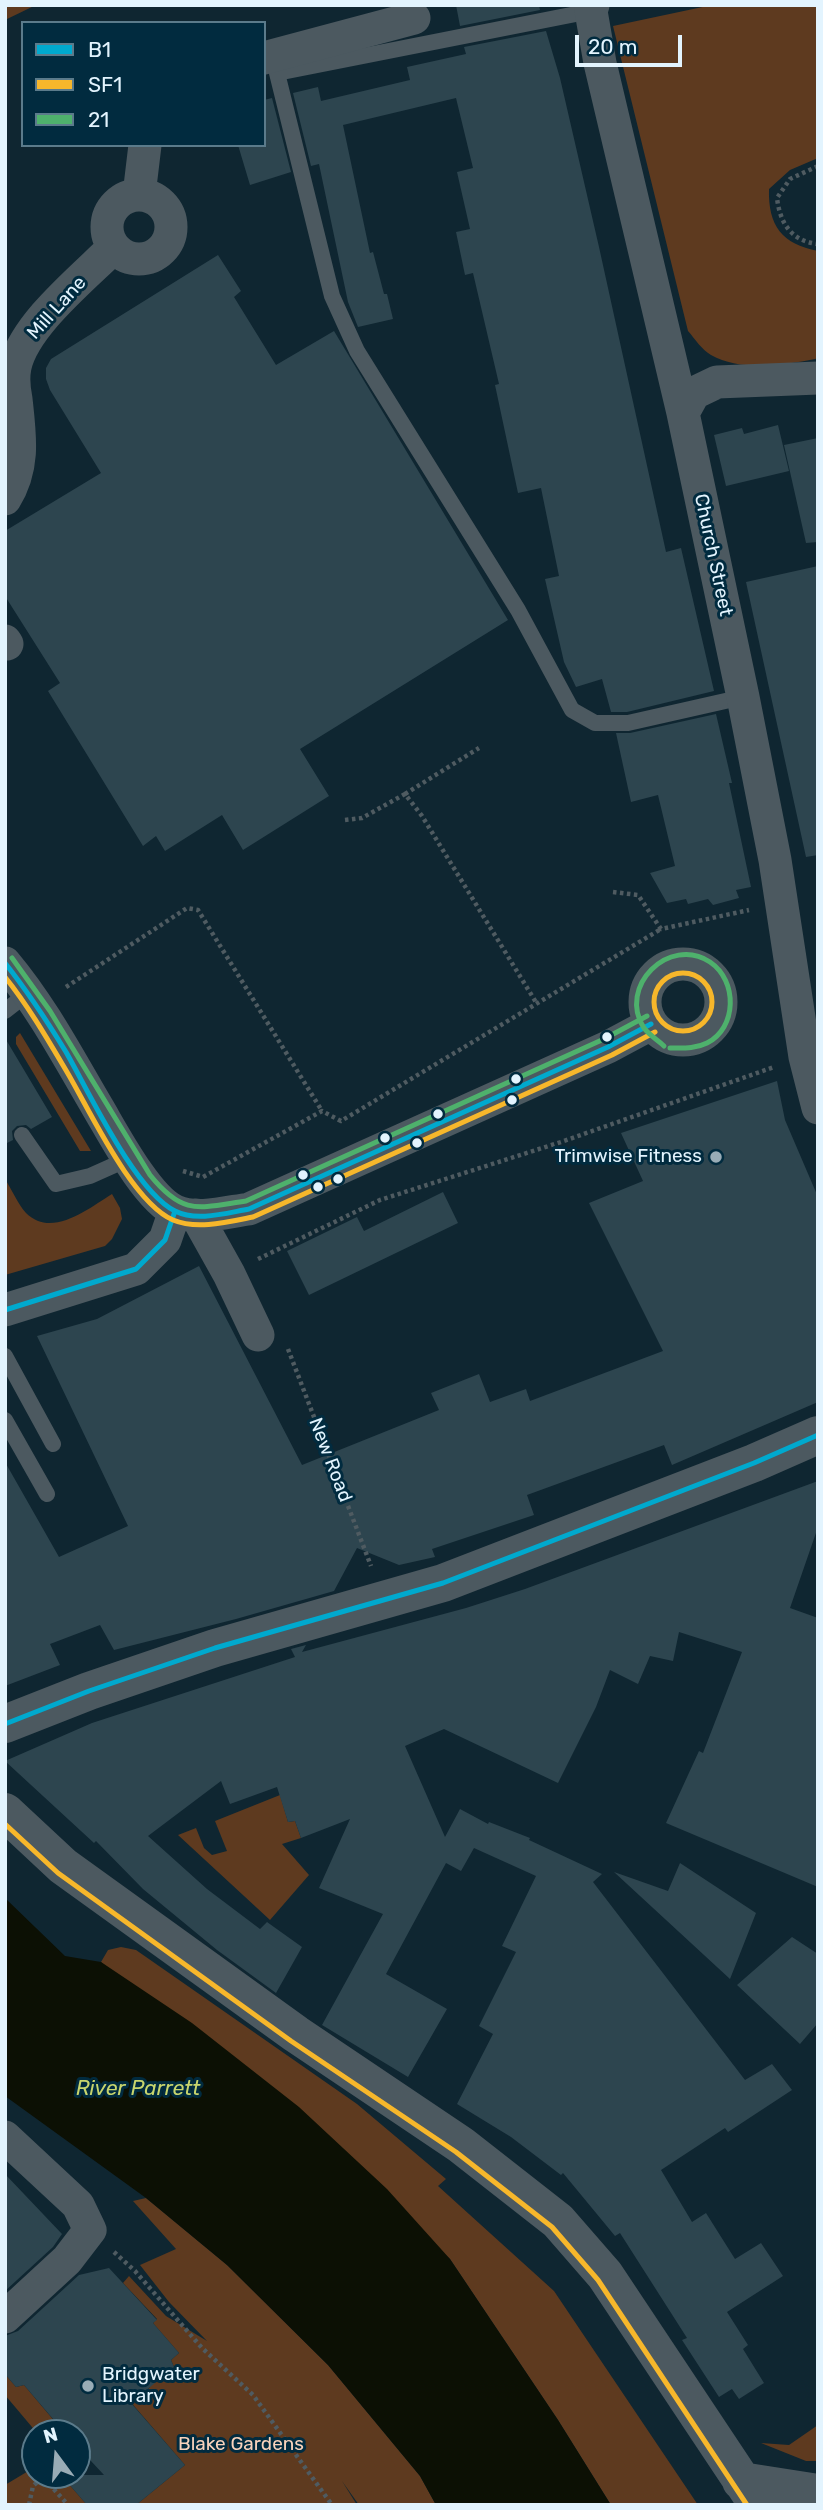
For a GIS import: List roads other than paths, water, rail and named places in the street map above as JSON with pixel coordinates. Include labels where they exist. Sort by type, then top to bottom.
[{"type":"street","name":"Church Street","points":[[592,8],[603,76],[683,413],[743,697],[782,903],[805,1057],[818,1108]]},
{"type":"street","points":[[266,57],[414,18]]},
{"type":"street","points":[[139,194],[145,147]]},
{"type":"street","points":[[139,194],[158,201],[166,208],[172,229],[163,249],[144,259],[123,255],[109,239],[108,218],[119,201],[139,194]]},
{"type":"street","name":"Mill Lane","points":[[5,499],[13,486],[21,453],[14,370],[19,352],[38,323],[114,247]]},
{"type":"street","points":[[683,413],[694,393],[717,383],[818,378]]},
{"type":"street","points":[[5,963],[128,1159],[154,1193],[185,1213],[229,1274],[258,1335]]},
{"type":"street","points":[[5,1310],[136,1269],[165,1240],[185,1213],[249,1209],[608,1047],[651,1024]]},
{"type":"street","points":[[5,1724],[215,1647],[443,1583],[754,1463],[818,1435]]},
{"type":"street","points":[[5,1812],[63,1866],[296,2034],[461,2145],[558,2221],[605,2275],[750,2493],[818,2493]]},
{"type":"street","points":[[5,2137],[78,2205],[90,2230],[66,2260],[5,2317]]},
{"type":"lane","points":[[592,8],[277,73],[332,296],[347,329],[517,610],[572,710],[595,723],[628,723],[743,697]]},
{"type":"lane","points":[[22,1135],[56,1184],[90,1176],[128,1159]]},
{"type":"lane","points":[[5,1356],[52,1444]]},
{"type":"lane","points":[[5,1420],[47,1494]]},
{"type":"water","name":"River Parrett","points":[[5,1898],[65,1956],[101,1962],[192,2023],[299,2107],[387,2189],[450,2259],[558,2420],[611,2505],[436,2505],[420,2476],[328,2365],[227,2265],[146,2198],[5,2096]]},
{"type":"place","name":"Trimwise Fitness","points":[[716,1157]]},
{"type":"place","name":"Bridgwater Library","points":[[88,2386]]},
{"type":"park label","name":"Blake Gardens","points":[[241,2445]]}]
